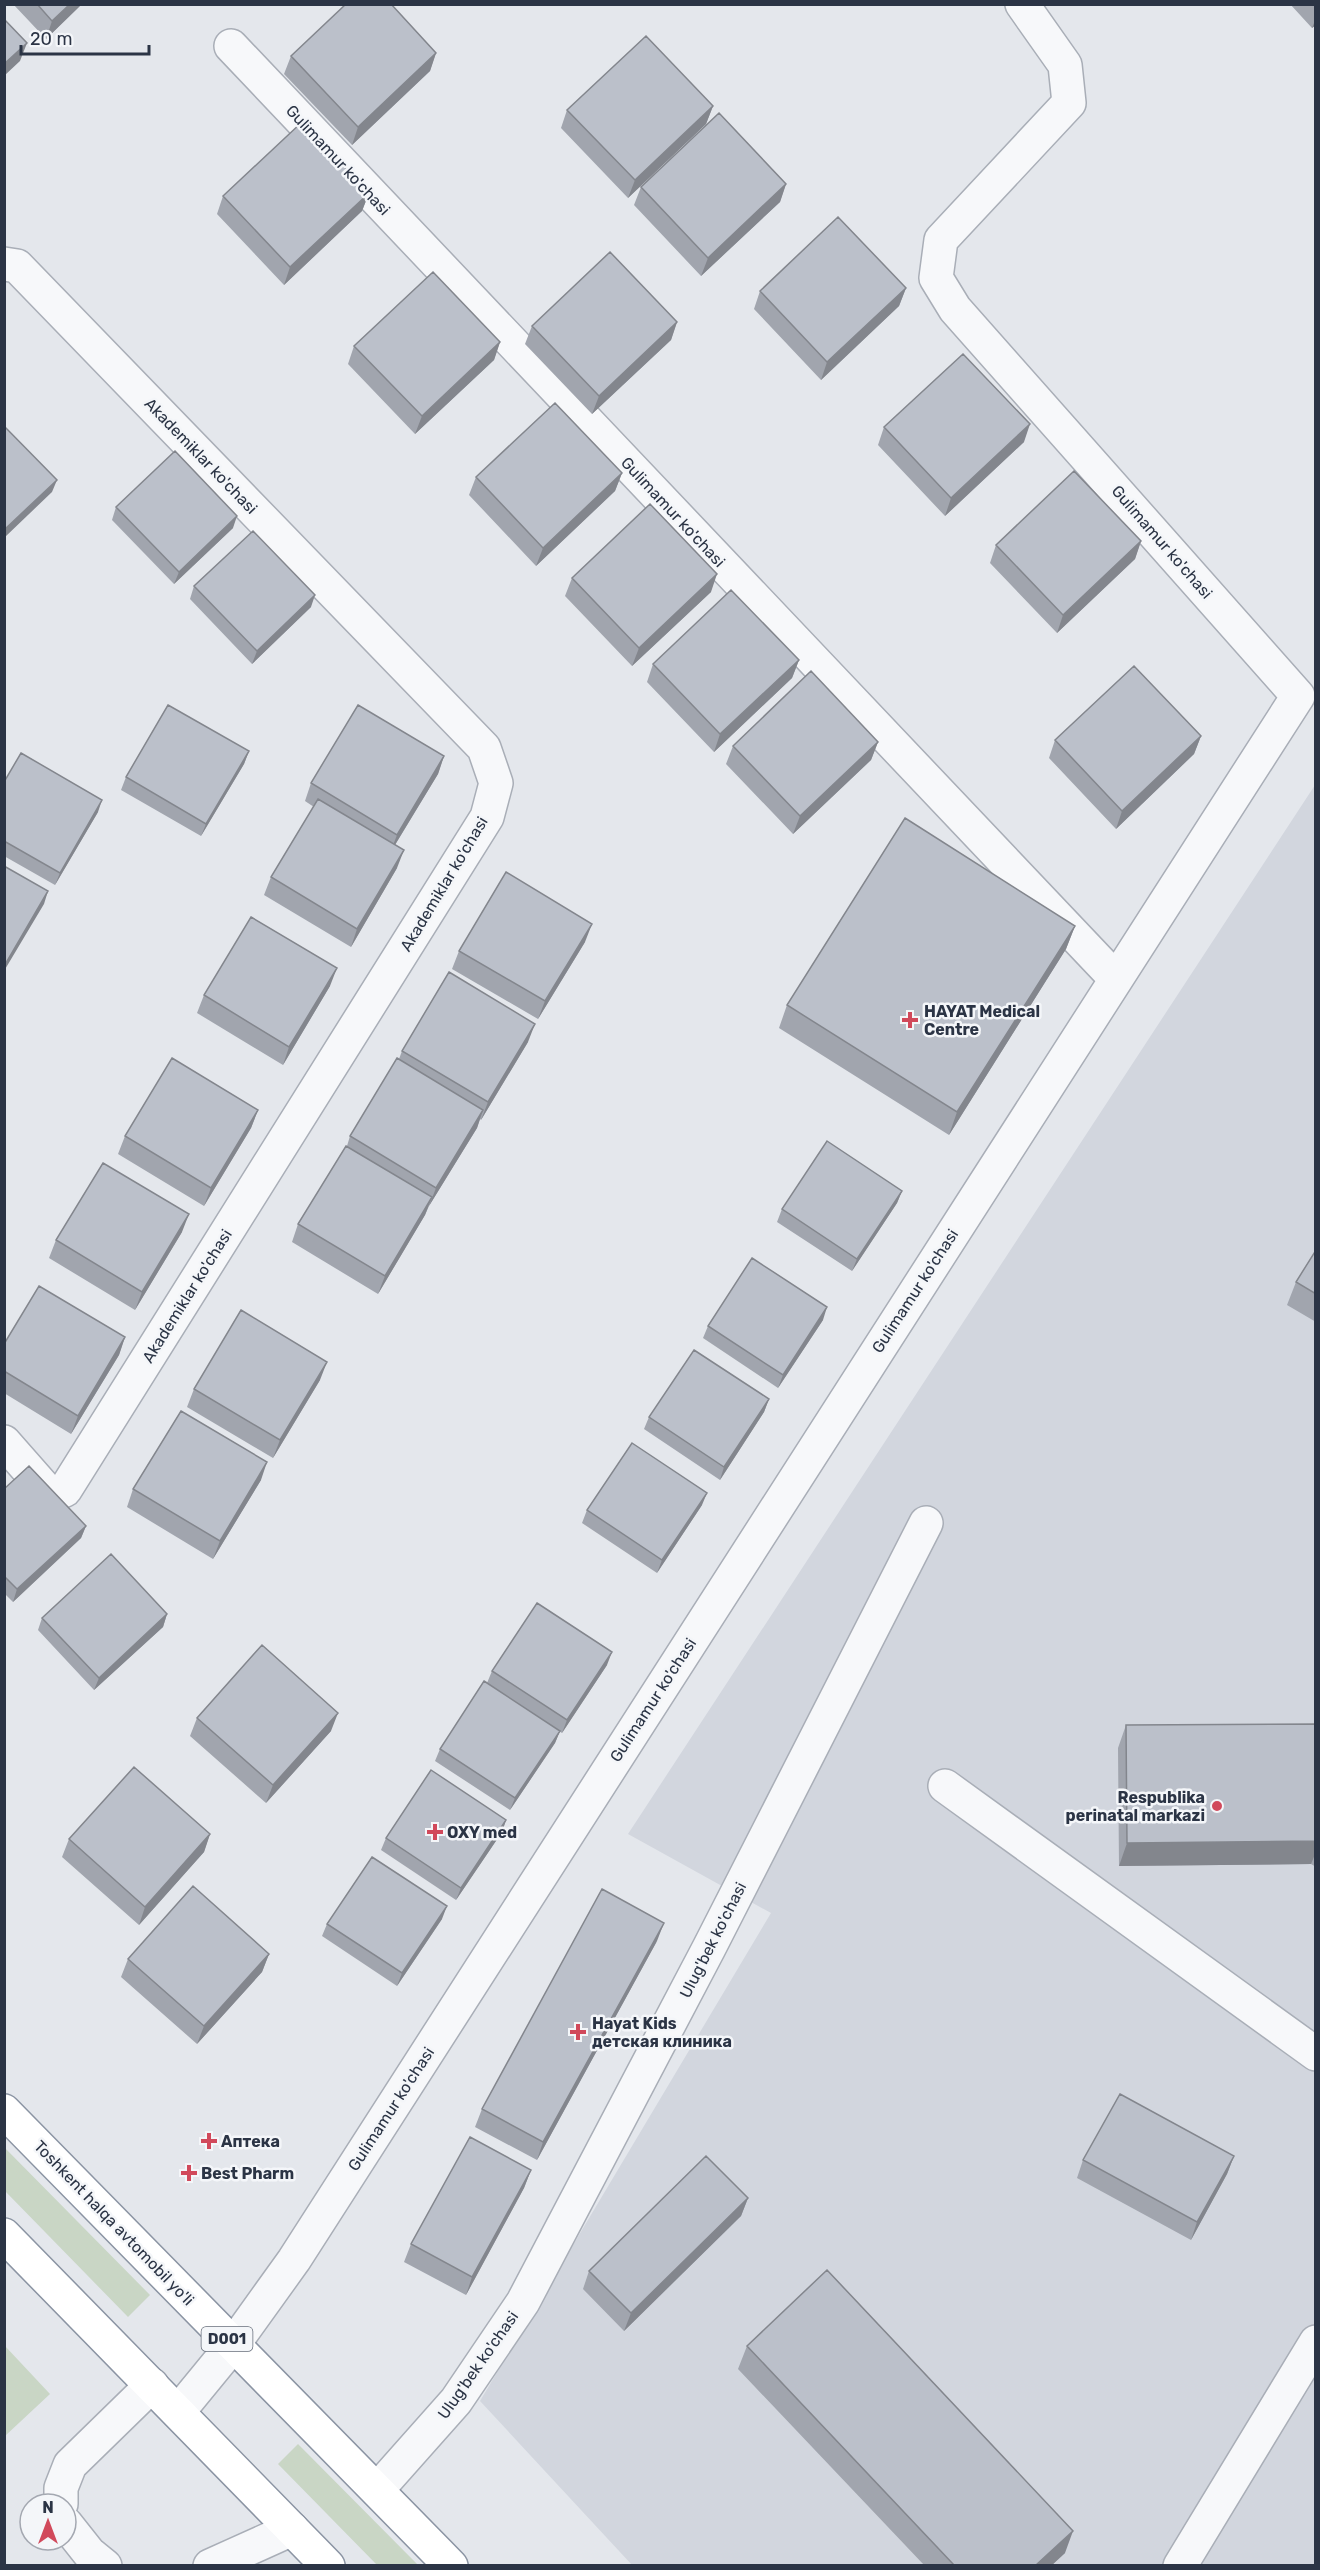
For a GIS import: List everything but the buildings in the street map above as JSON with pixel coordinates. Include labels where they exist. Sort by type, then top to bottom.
[{"type":"highway","name":"Toshkent halqa avtomobil yo'li","points":[[4,2111],[451,2565]]},
{"type":"highway","points":[[4,2235],[326,2564]]},
{"type":"street","name":"Gulimamur ko'chasi","points":[[178,2412],[233,2345],[301,2250],[1115,978],[1307,699],[956,309],[936,278],[941,240],[1070,103],[1065,65],[1022,4]]},
{"type":"street","name":"Gulimamur ko'chasi","points":[[231,46],[1115,978]]},
{"type":"street","name":"Akademiklar ko'chasi","points":[[4,264],[17,266],[484,748],[496,783],[487,817],[65,1490],[58,1493],[48,1492],[4,1442]]},
{"type":"street","name":"Ulug'bek ko'chasi","points":[[377,2490],[456,2401],[522,2302],[710,1948],[926,1523]]},
{"type":"street","points":[[945,1786],[1316,2054]]},
{"type":"street","points":[[1180,2565],[1316,2342]]},
{"type":"street","points":[[61,2492],[70,2465],[152,2385]]},
{"type":"street","points":[[210,2565],[292,2529]]},
{"type":"street","points":[[78,2540],[88,2553],[105,2565]]},
{"type":"shaded area","points":[[1315,785],[1315,2565],[632,2565],[480,2401],[771,1913],[628,1834]]},
{"type":"green space","points":[[4,2147],[150,2295],[128,2317],[5,2191]]},
{"type":"green space","points":[[5,2346],[50,2394],[5,2436]]},
{"type":"green space","points":[[298,2444],[418,2565],[377,2565],[278,2464]]},
{"type":"place","name":"HAYAT Medical Centre","points":[[910,1020]]},
{"type":"place","name":"Respublika perinatal markazi","points":[[1217,1806]]},
{"type":"place","name":"OXY med","points":[[435,1832]]},
{"type":"place","name":"Hayat Kids детская клиника","points":[[578,2032]]},
{"type":"place","name":"Аптека","points":[[209,2141]]},
{"type":"place","name":"Best Pharm","points":[[189,2173]]}]
